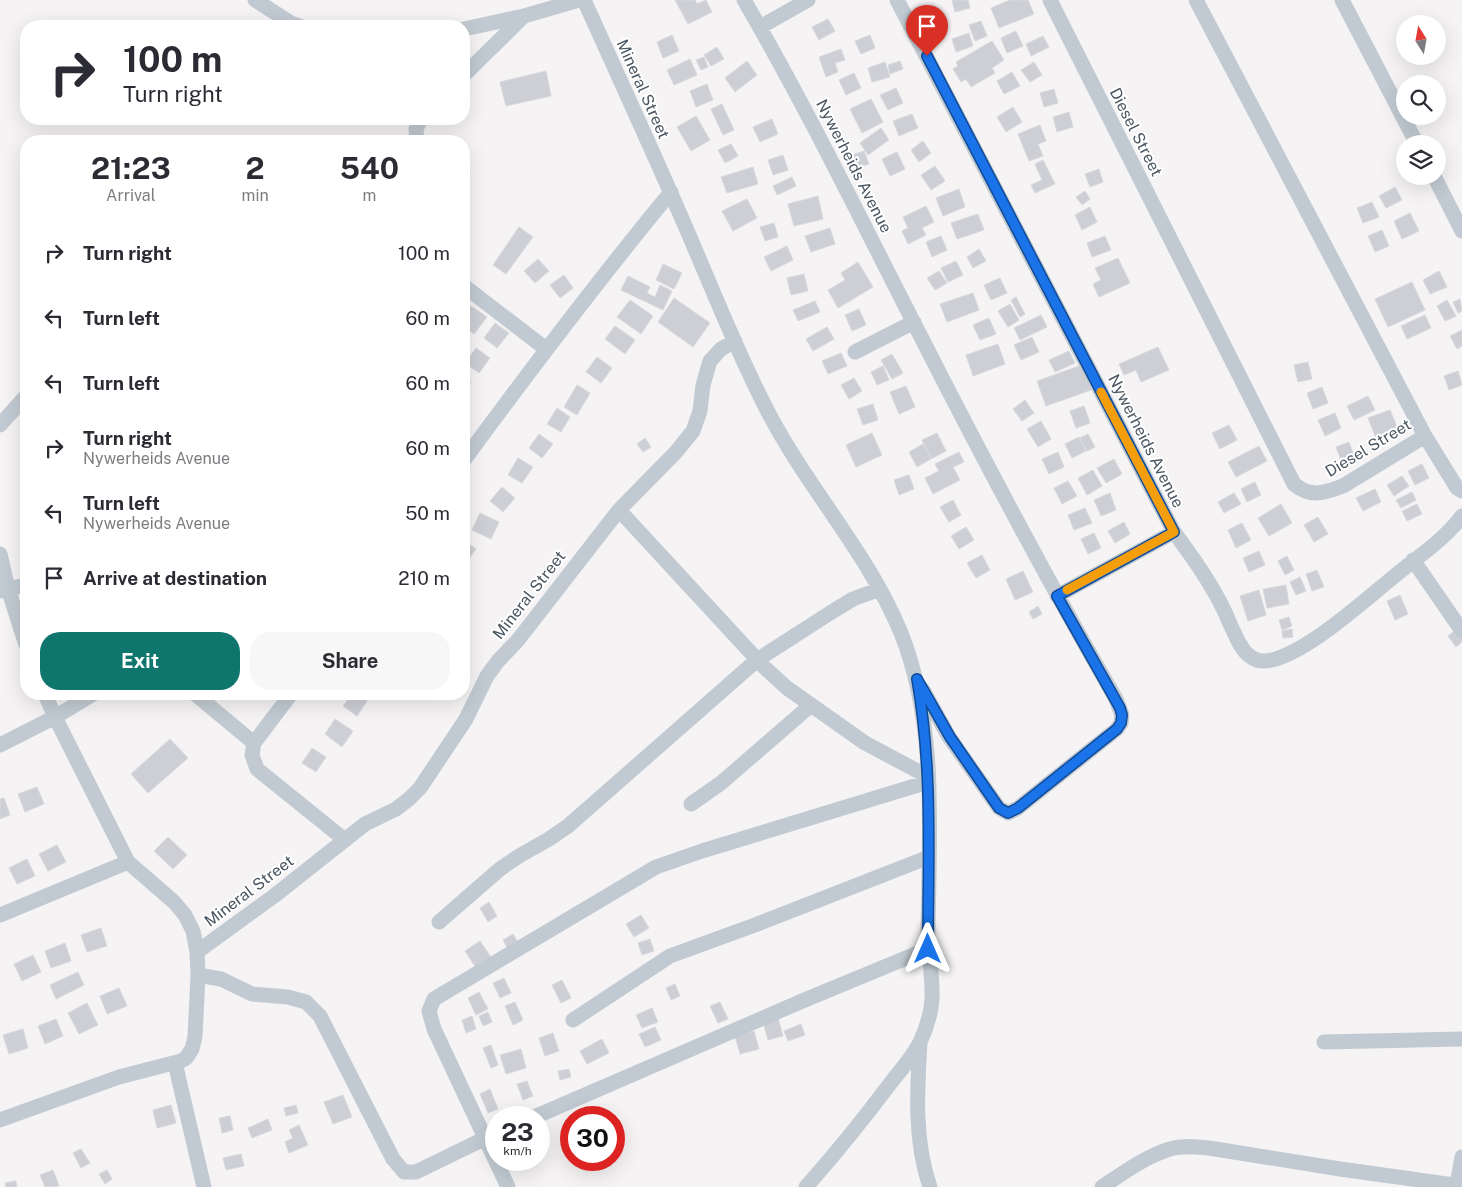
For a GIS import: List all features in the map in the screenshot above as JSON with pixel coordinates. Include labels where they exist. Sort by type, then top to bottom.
[{"type":"street","points":[[255,0],[286,20]]},
{"type":"street","points":[[470,27],[524,16],[579,0]]},
{"type":"street","name":"Mineral Street","points":[[197,952],[274,896],[365,824],[396,809],[420,788],[466,719],[487,676],[498,661],[518,640],[619,510],[676,452],[693,431],[700,411],[710,362],[721,349],[735,341],[671,192],[584,0]]},
{"type":"street","name":"Nywerheids Avenue","points":[[744,0],[835,166],[1057,596],[1174,532],[897,0]]},
{"type":"street","points":[[760,27],[808,0]]},
{"type":"street","name":"Diesel Street","points":[[1050,0],[1294,484],[1312,494],[1331,491],[1343,486],[1425,436],[1196,0]]},
{"type":"street","points":[[1342,0],[1412,135]]},
{"type":"street","points":[[470,69],[524,16]]},
{"type":"street","points":[[1439,185],[1462,231]]},
{"type":"street","points":[[470,452],[613,262],[671,192]]},
{"type":"street","points":[[470,291],[546,349]]},
{"type":"street","points":[[855,352],[914,322]]},
{"type":"street","points":[[735,341],[766,410],[781,436],[812,487],[844,531],[880,589],[901,633],[917,679],[950,737],[999,808],[1008,813],[1018,808],[1105,740],[1121,723],[1122,715],[1120,708],[1057,596]]},
{"type":"street","points":[[0,425],[20,403]]},
{"type":"street","points":[[1425,436],[1457,488],[1462,491]]},
{"type":"street","points":[[619,510],[757,660],[787,688],[865,743],[927,779]]},
{"type":"street","points":[[1174,532],[1212,587],[1243,650],[1248,656],[1261,661],[1277,658],[1306,643],[1344,616],[1447,533],[1462,516]]},
{"type":"street","points":[[0,554],[4,590],[20,630]]},
{"type":"street","points":[[1414,560],[1462,631]]},
{"type":"street","points":[[4,590],[20,586]]},
{"type":"street","points":[[439,922],[500,869],[519,856],[549,840],[568,826],[757,660],[846,604],[880,589]]},
{"type":"street","points":[[917,679],[926,740],[929,857],[928,949],[932,994],[920,1043],[918,1126],[921,1151],[930,1187]]},
{"type":"street","points":[[0,1120],[119,1077],[175,1063],[186,1058],[194,1043],[198,975],[197,952],[193,931],[185,915],[174,902],[128,862],[55,717],[48,700]]},
{"type":"street","points":[[0,745],[55,717],[82,700]]},
{"type":"street","points":[[202,700],[254,744]]},
{"type":"street","points":[[287,700],[254,744],[252,755],[257,769],[345,840]]},
{"type":"street","points":[[691,804],[721,783],[811,705]]},
{"type":"street","points":[[485,1126],[434,1030],[430,1011],[434,1000],[656,867],[927,779]]},
{"type":"street","points":[[573,1020],[670,956],[929,857]]},
{"type":"street","points":[[0,915],[128,862]]},
{"type":"street","points":[[550,1110],[798,1002],[928,949]]},
{"type":"street","points":[[198,975],[221,979],[252,994],[288,997],[306,1002],[320,1016],[393,1159],[404,1172],[416,1172],[485,1138]]},
{"type":"street","points":[[1324,1042],[1462,1040]]},
{"type":"street","points":[[806,1187],[850,1137],[920,1043]]},
{"type":"street","points":[[175,1063],[200,1186]]},
{"type":"street","points":[[1102,1187],[1159,1153],[1172,1148],[1192,1146],[1459,1185],[1462,1157]]},
{"type":"street","points":[[502,1171],[508,1187]]},
{"type":"building","points":[[675,0],[695,0],[697,4],[706,0],[712,12],[688,24]]},
{"type":"building","points":[[952,0],[968,0],[970,8],[955,12]]},
{"type":"building","points":[[1010,0],[1028,0],[1034,14],[999,28],[991,8]]},
{"type":"building","points":[[828,19],[835,31],[819,40],[812,27]]},
{"type":"building","points":[[981,21],[987,36],[975,41],[969,25]]},
{"type":"building","points":[[1016,31],[1023,46],[1007,53],[1001,38]]},
{"type":"building","points":[[969,33],[973,46],[956,52],[952,39]]},
{"type":"building","points":[[672,35],[679,51],[663,58],[657,42]]},
{"type":"building","points":[[870,35],[875,48],[861,54],[855,41]]},
{"type":"building","points":[[1043,36],[1049,47],[1031,56],[1026,44]]},
{"type":"building","points":[[992,41],[1004,60],[992,68],[995,73],[971,87],[966,79],[961,82],[953,69],[958,66],[956,62]]},
{"type":"building","points":[[717,47],[724,59],[711,66],[704,55]]},
{"type":"building","points":[[841,49],[845,60],[835,63],[838,72],[826,77],[819,57]]},
{"type":"building","points":[[704,57],[708,67],[701,70],[696,60]]},
{"type":"building","points":[[690,59],[697,75],[674,85],[667,70]]},
{"type":"building","points":[[747,61],[757,75],[735,92],[725,78]]},
{"type":"building","points":[[900,61],[903,69],[890,74],[888,65]]},
{"type":"building","points":[[885,62],[890,77],[872,82],[868,68]]},
{"type":"building","points":[[1034,62],[1042,75],[1030,82],[1021,70]]},
{"type":"building","points":[[546,71],[551,96],[506,106],[500,82]]},
{"type":"building","points":[[1012,72],[1020,86],[1004,94],[997,81]]},
{"type":"building","points":[[854,73],[861,88],[846,95],[839,80]]},
{"type":"building","points":[[707,84],[713,100],[696,107],[690,91]]},
{"type":"building","points":[[896,88],[903,103],[888,110],[880,95]]},
{"type":"building","points":[[1054,89],[1058,103],[1044,107],[1040,93]]},
{"type":"building","points":[[871,99],[883,122],[862,133],[850,109]]},
{"type":"building","points":[[722,104],[734,130],[723,135],[711,109]]},
{"type":"building","points":[[1013,107],[1022,122],[1006,132],[997,117]]},
{"type":"building","points":[[1069,112],[1073,127],[1057,132],[1053,117]]},
{"type":"building","points":[[912,114],[918,128],[899,136],[893,121]]},
{"type":"building","points":[[696,116],[710,140],[691,151],[677,127]]},
{"type":"building","points":[[772,119],[778,134],[760,142],[753,127]]},
{"type":"building","points":[[1040,125],[1046,141],[1038,144],[1043,156],[1029,161],[1018,134]]},
{"type":"building","points":[[881,128],[889,140],[868,155],[860,143]]},
{"type":"building","points":[[923,141],[931,153],[919,162],[911,150]]},
{"type":"building","points":[[731,144],[738,156],[725,163],[718,150]]},
{"type":"building","points":[[864,151],[869,164],[854,169],[849,156]]},
{"type":"building","points":[[897,152],[905,169],[890,176],[882,159]]},
{"type":"building","points":[[783,155],[788,170],[773,175],[768,160]]},
{"type":"building","points":[[1043,160],[1055,184],[1035,193],[1031,185],[1042,180],[1035,164]]},
{"type":"building","points":[[935,166],[945,181],[931,190],[921,175]]},
{"type":"building","points":[[753,167],[758,184],[727,193],[721,177]]},
{"type":"building","points":[[1099,169],[1103,182],[1090,187],[1085,174]]},
{"type":"building","points":[[792,177],[796,186],[777,195],[773,186]]},
{"type":"building","points":[[1395,187],[1402,200],[1386,208],[1379,196]]},
{"type":"building","points":[[959,189],[965,207],[943,216],[936,198]]},
{"type":"building","points":[[1085,191],[1090,199],[1082,205],[1076,197]]},
{"type":"building","points":[[818,196],[823,219],[794,226],[788,204]]},
{"type":"building","points":[[747,199],[757,218],[733,231],[722,211]]},
{"type":"building","points":[[1372,202],[1379,217],[1363,223],[1357,208]]},
{"type":"building","points":[[926,206],[934,222],[922,228],[926,235],[908,244],[902,231],[908,228],[903,217]]},
{"type":"building","points":[[1090,207],[1097,222],[1082,230],[1075,215]]},
{"type":"building","points":[[1410,213],[1419,231],[1402,239],[1394,221]]},
{"type":"building","points":[[978,214],[984,230],[957,239],[951,223]]},
{"type":"building","points":[[774,223],[778,237],[765,241],[760,227]]},
{"type":"building","points":[[519,227],[533,237],[506,274],[493,265]]},
{"type":"building","points":[[830,228],[835,244],[811,252],[805,236]]},
{"type":"building","points":[[1382,230],[1389,246],[1375,252],[1368,236]]},
{"type":"building","points":[[941,236],[947,250],[932,257],[926,242]]},
{"type":"building","points":[[1105,236],[1111,250],[1092,257],[1087,243]]},
{"type":"building","points":[[787,246],[793,260],[771,271],[764,257]]},
{"type":"building","points":[[979,249],[986,261],[973,268],[967,257]]},
{"type":"building","points":[[1118,258],[1130,283],[1099,297],[1093,284],[1101,280],[1095,268]]},
{"type":"building","points":[[538,259],[549,271],[535,283],[524,271]]},
{"type":"building","points":[[956,261],[963,275],[948,282],[941,268]]},
{"type":"building","points":[[858,262],[873,287],[838,308],[828,290],[845,280],[841,273]]},
{"type":"building","points":[[663,264],[682,273],[674,289],[656,280]]},
{"type":"building","points":[[939,271],[947,283],[935,290],[927,278]]},
{"type":"building","points":[[1439,271],[1447,287],[1430,294],[1423,280]]},
{"type":"building","points":[[804,274],[808,291],[791,295],[787,278]]},
{"type":"building","points":[[564,275],[573,288],[560,298],[550,285]]},
{"type":"building","points":[[628,276],[650,287],[647,293],[655,297],[660,285],[672,291],[663,310],[621,290]]},
{"type":"building","points":[[1000,278],[1007,293],[991,300],[984,285]]},
{"type":"building","points":[[1412,282],[1425,310],[1388,327],[1375,299]]},
{"type":"building","points":[[973,293],[979,310],[947,322],[940,304]]},
{"type":"building","points":[[1016,297],[1025,314],[1020,317],[1011,300]]},
{"type":"building","points":[[674,298],[710,323],[693,347],[658,322]]},
{"type":"building","points":[[1460,299],[1462,311],[1458,313],[1453,302]]},
{"type":"building","points":[[630,300],[653,316],[641,334],[617,317]]},
{"type":"building","points":[[1447,300],[1456,316],[1445,321],[1437,306]]},
{"type":"building","points":[[815,301],[820,312],[798,321],[793,310]]},
{"type":"building","points":[[1010,304],[1019,320],[1008,327],[998,311]]},
{"type":"building","points":[[471,306],[487,317],[474,334],[470,331]]},
{"type":"building","points":[[859,309],[866,325],[852,331],[845,315]]},
{"type":"building","points":[[1041,315],[1047,327],[1020,340],[1014,328]]},
{"type":"building","points":[[1425,315],[1431,328],[1407,339],[1401,326]]},
{"type":"building","points":[[989,318],[996,334],[980,340],[973,325]]},
{"type":"building","points":[[495,323],[509,333],[497,348],[484,338]]},
{"type":"building","points":[[615,326],[635,340],[625,354],[605,339]]},
{"type":"building","points":[[827,327],[834,339],[813,351],[806,339]]},
{"type":"building","points":[[1462,330],[1462,346],[1457,349],[1450,336]]},
{"type":"building","points":[[1032,337],[1039,352],[1021,360],[1014,345]]},
{"type":"building","points":[[998,344],[1005,364],[973,376],[966,355]]},
{"type":"building","points":[[1158,347],[1169,370],[1141,382],[1136,370],[1124,375],[1119,364]]},
{"type":"building","points":[[476,348],[490,358],[479,373],[470,367],[470,356]]},
{"type":"building","points":[[1069,351],[1075,363],[1055,372],[1049,360]]},
{"type":"building","points":[[841,353],[847,366],[828,374],[822,361]]},
{"type":"building","points":[[892,354],[903,373],[892,379],[881,360]]},
{"type":"building","points":[[597,357],[612,368],[601,383],[586,372]]},
{"type":"building","points":[[1308,362],[1312,379],[1298,382],[1294,365]]},
{"type":"building","points":[[1082,365],[1091,390],[1046,406],[1037,381]]},
{"type":"building","points":[[883,366],[889,380],[877,385],[871,372]]},
{"type":"building","points":[[1458,371],[1462,385],[1449,390],[1444,376]]},
{"type":"building","points":[[854,378],[862,391],[849,399],[841,385]]},
{"type":"building","points":[[577,385],[590,393],[577,415],[564,407]]},
{"type":"building","points":[[906,386],[915,407],[899,414],[890,392]]},
{"type":"building","points":[[1322,387],[1328,403],[1313,409],[1307,393]]},
{"type":"building","points":[[1368,396],[1375,410],[1354,420],[1347,406]]},
{"type":"building","points":[[1025,400],[1034,413],[1022,421],[1013,409]]},
{"type":"building","points":[[873,404],[878,420],[863,425],[857,409]]},
{"type":"building","points":[[1084,406],[1090,423],[1076,428],[1070,411]]},
{"type":"building","points":[[557,408],[570,417],[561,432],[547,424]]},
{"type":"building","points":[[1390,410],[1398,429],[1376,438],[1368,418]]},
{"type":"building","points":[[1335,413],[1341,428],[1325,436],[1318,420]]},
{"type":"building","points":[[1041,421],[1051,439],[1038,447],[1027,429]]},
{"type":"building","points":[[1229,425],[1237,440],[1220,449],[1212,433]]},
{"type":"building","points":[[872,433],[882,455],[856,467],[846,445]]},
{"type":"building","points":[[937,433],[946,451],[931,459],[922,440]]},
{"type":"building","points":[[539,434],[553,444],[542,458],[529,448]]},
{"type":"building","points":[[1088,434],[1095,447],[1087,451],[1080,438]]},
{"type":"building","points":[[1079,437],[1086,451],[1072,458],[1065,444]]},
{"type":"building","points":[[645,438],[651,447],[643,452],[637,444]]},
{"type":"building","points":[[1349,442],[1354,456],[1341,460],[1336,447]]},
{"type":"building","points":[[923,444],[931,459],[917,467],[909,452]]},
{"type":"building","points":[[1259,446],[1267,461],[1236,477],[1228,462]]},
{"type":"building","points":[[959,452],[964,462],[953,467],[960,480],[933,494],[925,478],[939,471],[935,464]]},
{"type":"building","points":[[1058,452],[1064,467],[1049,474],[1042,459]]},
{"type":"building","points":[[518,458],[533,467],[522,483],[508,475]]},
{"type":"building","points":[[1114,459],[1122,474],[1106,483],[1097,468]]},
{"type":"building","points":[[1422,464],[1429,478],[1415,485],[1408,471]]},
{"type":"building","points":[[1093,470],[1102,486],[1087,495],[1078,478]]},
{"type":"building","points":[[909,475],[914,489],[899,495],[894,480]]},
{"type":"building","points":[[1402,476],[1409,486],[1394,496],[1387,485]]},
{"type":"building","points":[[1068,481],[1077,496],[1062,504],[1054,488]]},
{"type":"building","points":[[1255,482],[1261,495],[1247,502],[1241,489]]},
{"type":"building","points":[[502,487],[515,498],[503,512],[490,501]]},
{"type":"building","points":[[1375,489],[1381,502],[1363,511],[1356,498]]},
{"type":"building","points":[[1412,492],[1416,500],[1401,508],[1396,500]]},
{"type":"building","points":[[1110,493],[1116,510],[1101,516],[1094,500]]},
{"type":"building","points":[[1234,493],[1241,504],[1224,513],[1218,502]]},
{"type":"building","points":[[953,500],[961,515],[949,522],[940,507]]},
{"type":"building","points":[[1281,504],[1292,523],[1269,536],[1258,518]]},
{"type":"building","points":[[1417,504],[1422,514],[1407,521],[1402,511]]},
{"type":"building","points":[[1085,508],[1092,523],[1074,530],[1068,515]]},
{"type":"building","points":[[480,513],[499,522],[491,539],[472,530]]},
{"type":"building","points":[[1318,517],[1328,534],[1314,542],[1304,525]]},
{"type":"building","points":[[1124,522],[1130,534],[1115,543],[1108,531]]},
{"type":"building","points":[[1242,523],[1251,540],[1236,548],[1228,530]]},
{"type":"building","points":[[966,527],[974,540],[959,549],[951,536]]},
{"type":"building","points":[[1094,533],[1101,548],[1088,554],[1081,539]]},
{"type":"building","points":[[470,545],[476,549],[470,557]]},
{"type":"building","points":[[1259,551],[1265,565],[1249,572],[1243,558]]},
{"type":"building","points":[[982,555],[990,570],[976,578],[967,563]]},
{"type":"building","points":[[1287,556],[1294,570],[1285,575],[1278,561]]},
{"type":"building","points":[[1317,570],[1324,587],[1312,591],[1306,574]]},
{"type":"building","points":[[1023,571],[1033,592],[1015,600],[1006,579]]},
{"type":"building","points":[[1300,577],[1306,591],[1296,595],[1290,582]]},
{"type":"building","points":[[1286,585],[1289,604],[1267,608],[1263,589]]},
{"type":"building","points":[[1259,590],[1266,615],[1248,621],[1240,596]]},
{"type":"building","points":[[1400,595],[1408,614],[1395,620],[1387,601]]},
{"type":"building","points":[[1038,606],[1042,614],[1033,619],[1029,612]]},
{"type":"building","points":[[1289,617],[1292,626],[1282,630],[1279,620]]},
{"type":"building","points":[[1458,628],[1462,633],[1462,642],[1456,647],[1448,636]]},
{"type":"building","points":[[1292,629],[1293,637],[1283,638],[1282,631]]},
{"type":"building","points":[[348,700],[367,701],[357,716],[343,706]]},
{"type":"building","points":[[335,719],[353,731],[342,747],[325,734]]},
{"type":"building","points":[[170,739],[188,758],[148,793],[131,774]]},
{"type":"building","points":[[312,748],[326,757],[316,772],[302,763]]},
{"type":"building","points":[[37,787],[44,804],[25,812],[18,794]]},
{"type":"building","points":[[4,798],[10,815],[0,819],[0,799]]},
{"type":"building","points":[[168,837],[187,855],[173,869],[154,851]]},
{"type":"building","points":[[57,845],[66,862],[48,871],[39,854]]},
{"type":"building","points":[[27,859],[35,876],[17,884],[9,868]]},
{"type":"building","points":[[489,902],[497,916],[488,922],[480,908]]},
{"type":"building","points":[[641,915],[649,928],[634,937],[626,924]]},
{"type":"building","points":[[101,928],[107,946],[87,952],[81,935]]},
{"type":"building","points":[[513,934],[522,949],[511,955],[503,940]]},
{"type":"building","points":[[650,939],[654,951],[642,955],[638,943]]},
{"type":"building","points":[[480,941],[491,957],[476,968],[465,951]]},
{"type":"building","points":[[65,943],[71,961],[51,968],[45,951]]},
{"type":"building","points":[[33,955],[41,972],[22,981],[14,964]]},
{"type":"building","points":[[78,972],[84,985],[56,999],[50,985]]},
{"type":"building","points":[[504,978],[511,993],[500,998],[493,983]]},
{"type":"building","points":[[562,980],[571,998],[561,1003],[552,985]]},
{"type":"building","points":[[675,984],[680,996],[671,1000],[666,988]]},
{"type":"building","points":[[119,988],[127,1006],[107,1014],[100,996]]},
{"type":"building","points":[[479,992],[488,1009],[476,1015],[468,998]]},
{"type":"building","points":[[515,1002],[523,1020],[513,1025],[505,1006]]},
{"type":"building","points":[[720,1002],[728,1019],[718,1023],[710,1006]]},
{"type":"building","points":[[87,1003],[98,1025],[79,1034],[68,1013]]},
{"type":"building","points":[[652,1008],[658,1022],[642,1028],[636,1015]]},
{"type":"building","points":[[488,1012],[492,1022],[483,1026],[479,1016]]},
{"type":"building","points":[[472,1016],[476,1029],[466,1033],[462,1020]]},
{"type":"building","points":[[778,1018],[783,1036],[768,1040],[763,1022]]},
{"type":"building","points":[[56,1019],[63,1036],[45,1044],[38,1026]]},
{"type":"building","points":[[801,1024],[805,1035],[788,1041],[784,1031]]},
{"type":"building","points":[[655,1027],[661,1040],[645,1047],[639,1034]]},
{"type":"building","points":[[23,1029],[28,1048],[9,1054],[3,1035]]},
{"type":"building","points":[[754,1031],[759,1049],[740,1054],[735,1036]]},
{"type":"building","points":[[553,1033],[559,1051],[545,1056],[539,1038]]},
{"type":"building","points":[[602,1039],[609,1053],[587,1064],[580,1051]]},
{"type":"building","points":[[491,1045],[498,1065],[491,1068],[483,1048]]},
{"type":"building","points":[[521,1049],[526,1068],[506,1074],[500,1055]]},
{"type":"building","points":[[569,1069],[571,1077],[560,1080],[558,1071]]},
{"type":"building","points":[[527,1081],[533,1096],[523,1100],[517,1084]]},
{"type":"building","points":[[490,1089],[497,1106],[485,1106],[480,1094]]},
{"type":"building","points":[[343,1095],[352,1117],[333,1124],[324,1102]]},
{"type":"building","points":[[171,1105],[176,1123],[157,1128],[153,1110]]},
{"type":"building","points":[[296,1105],[298,1113],[286,1116],[284,1108]]},
{"type":"building","points":[[230,1116],[233,1130],[222,1133],[219,1118]]},
{"type":"building","points":[[268,1119],[272,1130],[252,1138],[248,1128]]},
{"type":"building","points":[[299,1125],[308,1145],[289,1153],[285,1142],[293,1138],[289,1130]]},
{"type":"building","points":[[81,1149],[90,1163],[81,1168],[73,1153]]},
{"type":"building","points":[[241,1154],[244,1166],[226,1170],[223,1158]]},
{"type":"building","points":[[53,1170],[59,1186],[45,1187],[40,1175]]},
{"type":"building","points":[[107,1170],[112,1179],[105,1184],[99,1174]]},
{"type":"building","points":[[16,1181],[17,1187],[6,1187],[5,1183]]},
{"type":"slow traffic","points":[[1067,590],[1174,532],[1101,392]]},
{"type":"route","points":[[927,56],[1174,532],[1057,596],[1116,699],[1122,715],[1121,723],[1105,740],[1018,808],[1008,813],[999,808],[950,737],[917,679],[926,740],[929,807],[928,949]]}]
